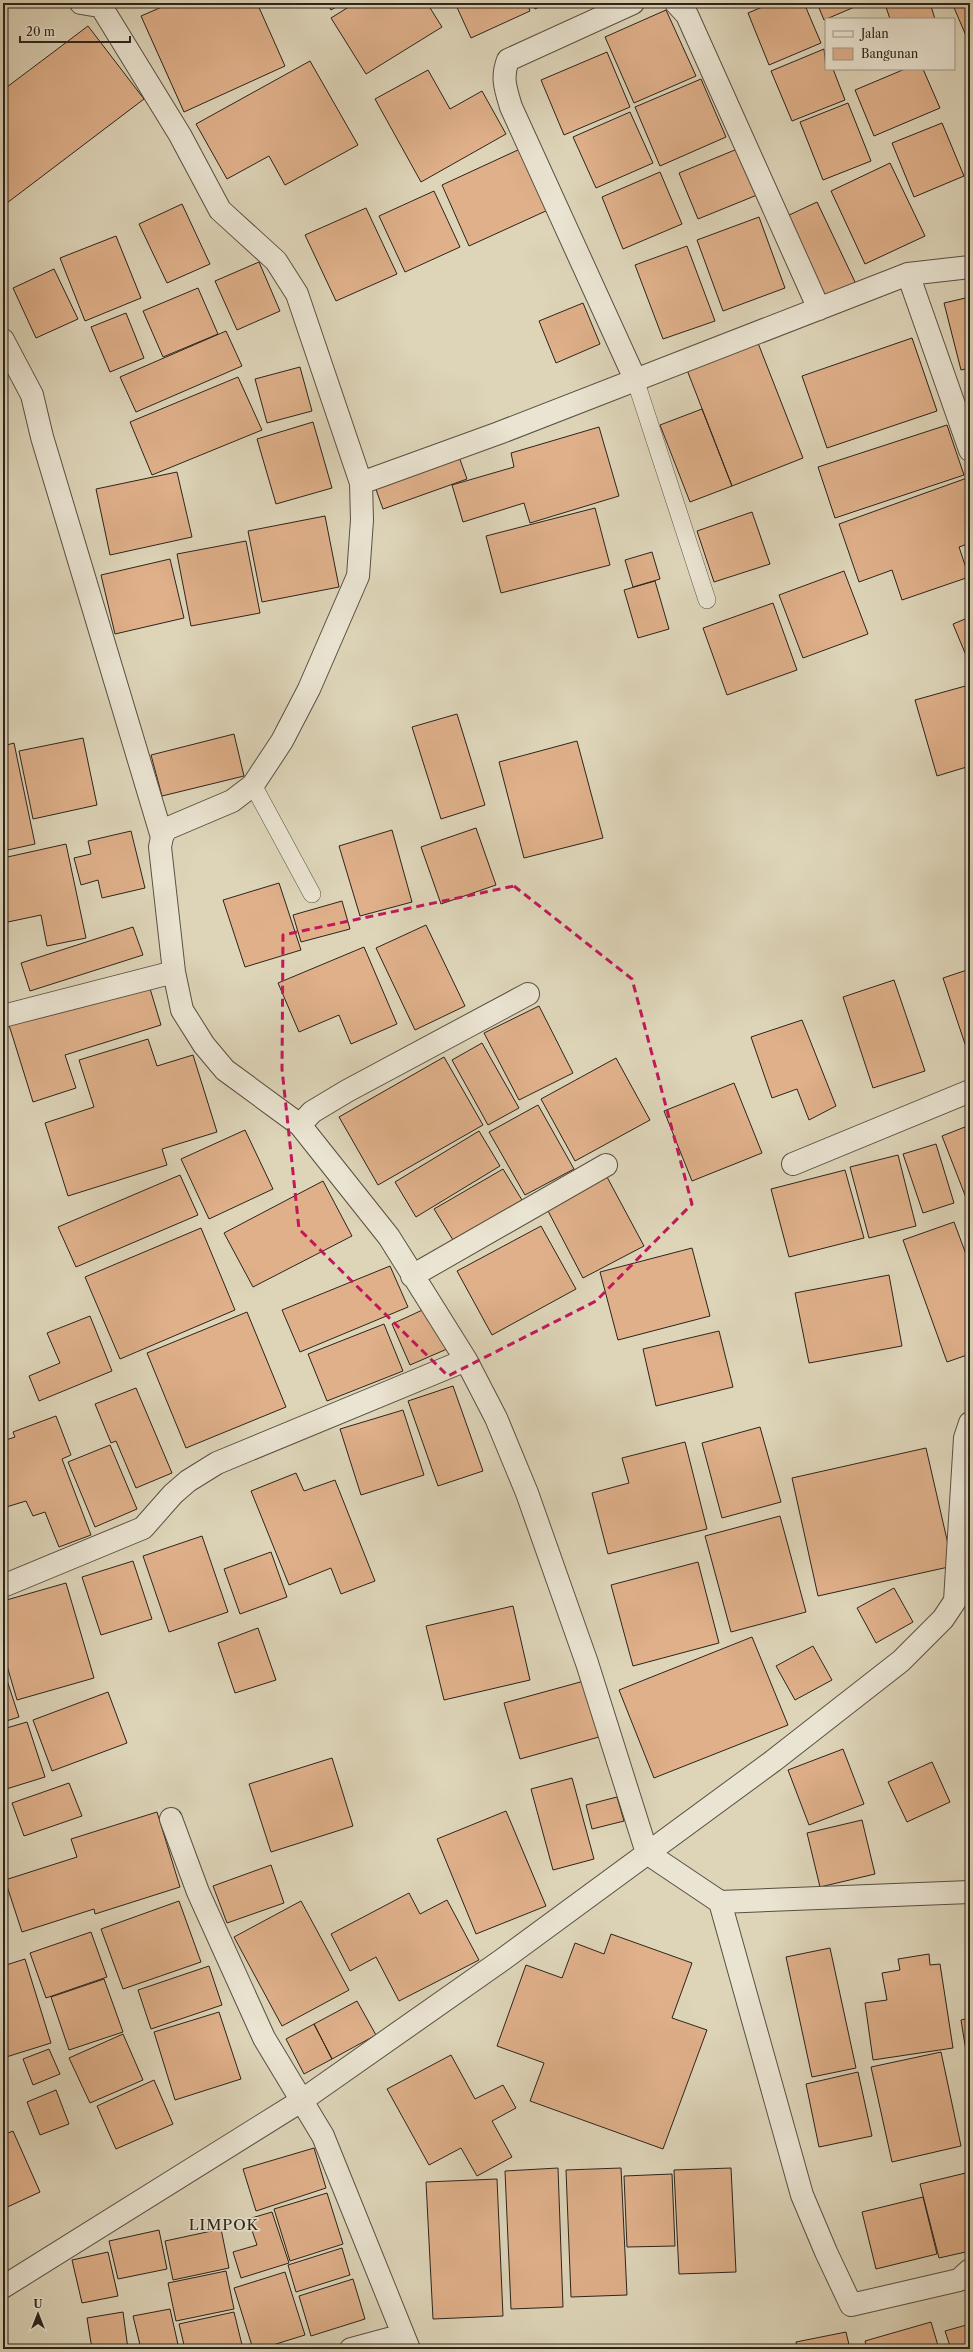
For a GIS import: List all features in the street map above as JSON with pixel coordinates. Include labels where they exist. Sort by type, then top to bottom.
[{"type":"street","points":[[633,3],[508,60],[503,72],[504,84],[511,107],[635,379]]},
{"type":"street","points":[[676,3],[687,15],[819,309]]},
{"type":"street","points":[[93,4],[180,135],[220,210],[276,261],[297,294],[361,483],[362,520],[358,576],[309,689],[282,742],[253,785],[232,801],[166,829],[162,837],[160,847],[174,972],[182,1010],[204,1045],[225,1070],[300,1125],[389,1237],[466,1360],[496,1418],[527,1493],[587,1663],[647,1853],[720,1902],[970,1892]]},
{"type":"street","points":[[361,483],[498,433],[908,274],[970,267]]},
{"type":"street","points":[[908,274],[970,450]]},
{"type":"street","points":[[3,340],[32,395],[42,438],[162,837]]},
{"type":"street","points":[[3,1016],[174,972]]},
{"type":"street","points":[[300,1125],[312,1112],[346,1091],[528,994]]},
{"type":"street","points":[[793,1164],[970,1091]]},
{"type":"street","points":[[412,1276],[606,1165]]},
{"type":"street","points":[[3,1586],[143,1528],[178,1490],[216,1463],[466,1360]]},
{"type":"street","points":[[3,2287],[301,2101],[502,1960],[773,1761],[901,1661],[943,1619],[955,1601],[965,1438],[970,1423]]},
{"type":"street","points":[[171,1819],[198,1892],[251,2011],[264,2038],[323,2136],[406,2342],[351,2349]]},
{"type":"street","points":[[720,1902],[802,2195],[826,2252],[851,2305],[959,2280],[970,2270]]},
{"type":"lane","points":[[635,379],[707,600]]},
{"type":"lane","points":[[253,785],[312,894]]},
{"type":"highlighted area","points":[[514,886],[632,979],[692,1204],[596,1301],[448,1376],[299,1229],[282,1069],[283,935]]},
{"type":"building","points":[[171,3],[257,3],[285,66],[184,112],[141,16]]},
{"type":"building","points":[[327,3],[343,3],[331,10]]},
{"type":"building","points":[[355,3],[427,3],[442,27],[366,74],[331,18]]},
{"type":"building","points":[[455,3],[527,3],[530,11],[471,38]]},
{"type":"building","points":[[532,3],[547,3],[535,9]]},
{"type":"building","points":[[772,3],[804,3],[821,43],[769,65],[748,13]]},
{"type":"building","points":[[817,3],[864,3],[829,18],[825,18],[824,20]]},
{"type":"building","points":[[930,3],[935,18],[890,18],[885,4]]},
{"type":"building","points":[[952,3],[970,3],[970,45]]},
{"type":"building","points":[[666,10],[696,76],[634,103],[605,37]]},
{"type":"building","points":[[88,26],[144,99],[3,206],[3,90]]},
{"type":"building","points":[[824,49],[825,70],[833,70],[845,100],[792,121],[771,71]]},
{"type":"building","points":[[607,52],[630,107],[564,135],[541,80]]},
{"type":"building","points":[[310,61],[358,145],[285,185],[269,156],[227,179],[196,124]]},
{"type":"building","points":[[428,70],[450,109],[482,91],[506,134],[421,182],[375,99]]},
{"type":"building","points":[[903,70],[923,70],[940,108],[874,136],[855,90]]},
{"type":"building","points":[[701,79],[726,137],[660,166],[635,107]]},
{"type":"building","points":[[848,103],[871,161],[823,180],[800,122]]},
{"type":"building","points":[[630,112],[653,163],[596,188],[573,137]]},
{"type":"building","points":[[942,123],[964,176],[914,197],[892,143]]},
{"type":"building","points":[[742,147],[762,193],[698,219],[679,173]]},
{"type":"building","points":[[520,149],[548,210],[469,246],[442,185]]},
{"type":"building","points":[[890,163],[925,236],[865,264],[831,191]]},
{"type":"building","points":[[660,172],[682,224],[623,249],[602,197]]},
{"type":"building","points":[[434,191],[460,247],[405,272],[379,216]]},
{"type":"building","points":[[817,202],[856,284],[824,299],[785,217]]},
{"type":"building","points":[[182,204],[210,264],[167,283],[139,224]]},
{"type":"building","points":[[366,208],[397,274],[336,301],[305,235]]},
{"type":"building","points":[[759,217],[785,288],[723,311],[697,240]]},
{"type":"building","points":[[116,236],[141,298],[85,321],[60,258]]},
{"type":"building","points":[[687,246],[715,321],[663,339],[635,265]]},
{"type":"building","points":[[259,262],[280,311],[237,330],[215,281]]},
{"type":"building","points":[[54,269],[78,319],[36,338],[13,288]]},
{"type":"building","points":[[198,288],[218,334],[163,357],[143,311]]},
{"type":"building","points":[[970,297],[970,368],[961,370],[944,303]]},
{"type":"building","points":[[583,303],[600,344],[556,363],[539,321]]},
{"type":"building","points":[[126,313],[144,358],[110,372],[91,327]]},
{"type":"building","points":[[226,331],[242,366],[136,412],[120,377]]},
{"type":"building","points":[[912,338],[937,411],[827,448],[802,376]]},
{"type":"building","points":[[758,343],[803,458],[732,486],[687,370]]},
{"type":"building","points":[[300,367],[312,411],[267,423],[255,379]]},
{"type":"building","points":[[238,377],[262,430],[152,475],[130,422]]},
{"type":"building","points":[[702,409],[732,486],[690,502],[660,425]]},
{"type":"building","points":[[313,422],[332,488],[276,504],[257,439]]},
{"type":"building","points":[[947,425],[964,475],[835,518],[818,467]]},
{"type":"building","points":[[599,427],[619,496],[530,523],[524,503],[463,522],[452,485],[514,467],[511,453]]},
{"type":"building","points":[[458,454],[467,479],[383,509],[374,484]]},
{"type":"building","points":[[177,472],[192,537],[110,555],[96,489]]},
{"type":"building","points":[[967,478],[970,486],[970,543],[959,547],[969,577],[902,600],[892,570],[859,582],[839,524]]},
{"type":"building","points":[[595,508],[610,565],[501,593],[486,536]]},
{"type":"building","points":[[752,512],[770,564],[714,582],[697,531]]},
{"type":"building","points":[[325,516],[339,587],[262,602],[248,531]]},
{"type":"building","points":[[246,541],[260,613],[191,626],[177,554]]},
{"type":"building","points":[[652,552],[660,579],[633,587],[625,560]]},
{"type":"building","points":[[170,559],[184,618],[115,634],[101,575]]},
{"type":"building","points":[[844,571],[868,634],[803,658],[779,595]]},
{"type":"building","points":[[655,581],[669,629],[638,638],[624,590]]},
{"type":"building","points":[[773,603],[797,670],[727,695],[703,628]]},
{"type":"building","points":[[970,617],[970,665],[953,624]]},
{"type":"building","points":[[969,685],[970,766],[937,776],[915,700]]},
{"type":"building","points":[[457,714],[485,805],[441,819],[412,727]]},
{"type":"building","points":[[234,734],[244,776],[162,796],[151,755]]},
{"type":"building","points":[[83,738],[97,805],[33,819],[19,751]]},
{"type":"building","points":[[577,741],[603,838],[524,858],[499,762]]},
{"type":"building","points":[[14,743],[35,844],[3,851],[3,746]]},
{"type":"building","points":[[476,828],[496,885],[441,904],[421,847]]},
{"type":"building","points":[[392,830],[412,902],[360,916],[339,846]]},
{"type":"building","points":[[131,831],[145,888],[102,898],[98,880],[81,885],[74,858],[91,854],[88,841]]},
{"type":"building","points":[[66,844],[86,938],[47,946],[41,915],[3,923],[3,858]]},
{"type":"building","points":[[279,883],[301,950],[245,967],[223,900]]},
{"type":"building","points":[[342,901],[350,929],[301,942],[293,915]]},
{"type":"building","points":[[426,925],[465,1006],[415,1030],[376,948]]},
{"type":"building","points":[[133,927],[143,955],[30,991],[21,963]]},
{"type":"building","points":[[364,947],[397,1024],[351,1044],[339,1015],[299,1032],[278,983]]},
{"type":"building","points":[[970,969],[970,1059],[943,978]]},
{"type":"building","points":[[894,980],[925,1071],[873,1088],[843,997]]},
{"type":"building","points":[[148,982],[161,1025],[65,1055],[76,1088],[33,1102],[9,1025]]},
{"type":"building","points":[[539,1006],[573,1073],[519,1100],[484,1033]]},
{"type":"building","points":[[802,1020],[836,1106],[809,1120],[797,1089],[772,1098],[751,1037]]},
{"type":"building","points":[[148,1039],[157,1066],[193,1055],[217,1132],[162,1149],[167,1165],[68,1196],[45,1123],[94,1107],[79,1060]]},
{"type":"building","points":[[482,1043],[519,1108],[488,1125],[452,1060]]},
{"type":"building","points":[[444,1057],[483,1125],[378,1185],[339,1117]]},
{"type":"building","points":[[616,1058],[650,1120],[575,1161],[541,1099]]},
{"type":"building","points":[[734,1083],[762,1153],[692,1181],[664,1111]]},
{"type":"building","points":[[538,1105],[574,1169],[525,1195],[489,1132]]},
{"type":"building","points":[[970,1125],[970,1208],[942,1136]]},
{"type":"building","points":[[245,1130],[273,1189],[209,1219],[181,1159]]},
{"type":"building","points":[[479,1131],[500,1166],[416,1217],[395,1182]]},
{"type":"building","points":[[936,1144],[954,1203],[923,1213],[903,1154]]},
{"type":"building","points":[[898,1155],[916,1226],[869,1238],[850,1167]]},
{"type":"building","points":[[503,1169],[522,1200],[453,1240],[434,1209]]},
{"type":"building","points":[[845,1170],[864,1238],[789,1257],[771,1189]]},
{"type":"building","points":[[180,1175],[198,1215],[76,1267],[58,1227]]},
{"type":"building","points":[[607,1177],[644,1246],[583,1278],[547,1209]]},
{"type":"building","points":[[323,1181],[352,1236],[253,1287],[224,1233]]},
{"type":"building","points":[[954,1222],[970,1265],[970,1354],[947,1362],[903,1240]]},
{"type":"building","points":[[541,1226],[576,1289],[492,1335],[457,1271]]},
{"type":"building","points":[[201,1228],[235,1310],[120,1359],[85,1277]]},
{"type":"building","points":[[692,1248],[710,1316],[618,1340],[600,1272]]},
{"type":"building","points":[[390,1266],[408,1307],[300,1352],[282,1310]]},
{"type":"building","points":[[889,1275],[902,1346],[809,1363],[795,1293]]},
{"type":"building","points":[[429,1307],[447,1349],[410,1365],[392,1324]]},
{"type":"building","points":[[247,1312],[286,1407],[186,1448],[147,1353]]},
{"type":"building","points":[[90,1316],[112,1371],[39,1401],[29,1376],[60,1363],[47,1333]]},
{"type":"building","points":[[384,1324],[403,1371],[327,1401],[308,1354]]},
{"type":"building","points":[[719,1331],[733,1387],[656,1406],[643,1349]]},
{"type":"building","points":[[453,1386],[483,1471],[438,1486],[408,1401]]},
{"type":"building","points":[[136,1388],[172,1473],[136,1488],[116,1441],[111,1443],[95,1404]]},
{"type":"building","points":[[403,1410],[424,1475],[361,1495],[340,1429]]},
{"type":"building","points":[[56,1416],[71,1455],[62,1459],[91,1535],[59,1547],[45,1512],[33,1516],[26,1501],[3,1508],[3,1441],[15,1437],[13,1432]]},
{"type":"building","points":[[760,1427],[781,1502],[722,1518],[702,1443]]},
{"type":"building","points":[[685,1442],[707,1529],[608,1554],[592,1493],[629,1483],[622,1458]]},
{"type":"building","points":[[110,1445],[137,1509],[95,1527],[68,1462]]},
{"type":"building","points":[[926,1448],[953,1566],[818,1596],[792,1478]]},
{"type":"building","points":[[296,1473],[304,1491],[335,1480],[375,1581],[341,1594],[331,1568],[289,1585],[251,1491]]},
{"type":"building","points":[[780,1516],[806,1612],[731,1632],[705,1536]]},
{"type":"building","points":[[202,1536],[228,1612],[169,1632],[143,1556]]},
{"type":"building","points":[[271,1552],[287,1597],[240,1614],[224,1569]]},
{"type":"building","points":[[133,1561],[152,1619],[101,1635],[82,1577]]},
{"type":"building","points":[[698,1562],[719,1643],[633,1666],[611,1585]]},
{"type":"building","points":[[66,1583],[94,1678],[17,1700],[3,1652],[3,1601]]},
{"type":"building","points":[[894,1588],[913,1622],[876,1643],[857,1608]]},
{"type":"building","points":[[513,1606],[530,1680],[444,1700],[426,1626]]},
{"type":"building","points":[[258,1628],[276,1680],[235,1693],[218,1643]]},
{"type":"building","points":[[752,1637],[788,1725],[654,1778],[619,1690]]},
{"type":"building","points":[[813,1646],[832,1680],[795,1700],[776,1666]]},
{"type":"building","points":[[3,1668],[19,1717],[3,1722]]},
{"type":"building","points":[[584,1681],[599,1737],[520,1759],[504,1703]]},
{"type":"building","points":[[108,1692],[127,1743],[52,1771],[33,1720]]},
{"type":"building","points":[[27,1722],[45,1777],[3,1790],[3,1729]]},
{"type":"building","points":[[843,1749],[864,1804],[809,1825],[788,1770]]},
{"type":"building","points":[[332,1758],[353,1826],[271,1852],[249,1784]]},
{"type":"building","points":[[932,1762],[950,1802],[907,1822],[888,1782]]},
{"type":"building","points":[[572,1778],[594,1859],[553,1870],[531,1789]]},
{"type":"building","points":[[69,1783],[82,1816],[24,1836],[12,1803]]},
{"type":"building","points":[[617,1797],[624,1821],[592,1829],[586,1805]]},
{"type":"building","points":[[506,1811],[546,1906],[476,1934],[437,1839]]},
{"type":"building","points":[[157,1812],[180,1887],[95,1914],[94,1909],[22,1932],[5,1880],[77,1857],[71,1839]]},
{"type":"building","points":[[862,1820],[875,1874],[820,1887],[807,1833]]},
{"type":"building","points":[[271,1865],[284,1903],[227,1923],[213,1886]]},
{"type":"building","points":[[409,1893],[420,1914],[447,1900],[479,1960],[399,2001],[376,1957],[350,1971],[331,1934]]},
{"type":"building","points":[[179,1901],[201,1962],[123,1989],[101,1929]]},
{"type":"building","points":[[301,1901],[349,1990],[282,2026],[234,1937]]},
{"type":"building","points":[[91,1932],[107,1977],[46,1998],[30,1953]]},
{"type":"building","points":[[611,1934],[692,1963],[672,2018],[707,2030],[663,2149],[530,2101],[544,2063],[497,2046],[526,1965],[562,1978],[575,1943],[604,1954]]},
{"type":"building","points":[[830,1948],[856,2068],[812,2077],[786,1957]]},
{"type":"building","points":[[929,1954],[930,1965],[940,1964],[953,2048],[873,2060],[865,2003],[887,2000],[882,1973],[900,1970],[898,1959]]},
{"type":"building","points":[[25,1959],[51,2043],[3,2058],[3,1966]]},
{"type":"building","points":[[209,1966],[222,2005],[151,2029],[138,1990]]},
{"type":"building","points":[[104,1979],[123,2032],[69,2050],[51,1997]]},
{"type":"building","points":[[357,2001],[376,2035],[332,2059],[314,2024]]},
{"type":"building","points":[[219,2012],[241,2079],[175,2100],[154,2032]]},
{"type":"building","points":[[970,2018],[970,2050],[966,2051],[961,2020]]},
{"type":"building","points":[[314,2024],[332,2059],[304,2074],[286,2039]]},
{"type":"building","points":[[123,2034],[143,2080],[90,2103],[69,2058]]},
{"type":"building","points":[[49,2049],[60,2074],[33,2085],[23,2059]]},
{"type":"building","points":[[941,2052],[961,2146],[892,2162],[871,2067]]},
{"type":"building","points":[[451,2055],[475,2099],[503,2085],[516,2108],[492,2121],[512,2157],[477,2176],[461,2148],[429,2165],[387,2089]]},
{"type":"building","points":[[858,2072],[872,2136],[819,2147],[806,2084]]},
{"type":"building","points":[[154,2080],[173,2124],[116,2149],[97,2106]]},
{"type":"building","points":[[56,2090],[69,2124],[40,2135],[27,2102]]},
{"type":"building","points":[[13,2131],[40,2192],[3,2209],[3,2135]]},
{"type":"building","points":[[314,2148],[326,2188],[256,2211],[243,2169]]},
{"type":"building","points":[[558,2168],[563,2307],[511,2309],[505,2171]]},
{"type":"building","points":[[621,2168],[627,2295],[571,2297],[566,2170]]},
{"type":"building","points":[[731,2168],[736,2272],[679,2274],[674,2170]]},
{"type":"building","points":[[970,2172],[970,2251],[939,2258],[920,2184]]},
{"type":"building","points":[[672,2174],[675,2246],[627,2247],[624,2176]]},
{"type":"building","points":[[497,2179],[503,2316],[433,2319],[426,2182]]},
{"type":"building","points":[[327,2193],[343,2244],[290,2261],[274,2209]]},
{"type":"building","points":[[923,2197],[937,2254],[876,2269],[862,2212]]},
{"type":"building","points":[[272,2212],[289,2263],[241,2278],[233,2252],[257,2245],[248,2219]]},
{"type":"building","points":[[221,2229],[229,2268],[173,2280],[165,2241]]},
{"type":"building","points":[[159,2230],[167,2269],[118,2279],[109,2241]]},
{"type":"building","points":[[342,2248],[350,2275],[296,2292],[288,2265]]},
{"type":"building","points":[[108,2252],[118,2296],[82,2303],[72,2260]]},
{"type":"building","points":[[226,2271],[234,2309],[176,2321],[168,2283]]},
{"type":"building","points":[[285,2272],[305,2335],[260,2349],[253,2349],[234,2288]]},
{"type":"building","points":[[353,2279],[365,2319],[311,2336],[299,2296]]},
{"type":"building","points":[[170,2309],[179,2349],[141,2349],[133,2316]]},
{"type":"building","points":[[123,2312],[128,2349],[92,2349],[87,2318]]},
{"type":"building","points":[[234,2312],[243,2349],[185,2349],[179,2324]]},
{"type":"building","points":[[931,2322],[939,2349],[867,2349],[865,2341]]},
{"type":"building","points":[[970,2324],[970,2349],[951,2349],[945,2331]]},
{"type":"building","points":[[846,2332],[850,2349],[797,2349],[796,2342]]},
{"type":"district","name":"LIMPOK","points":[[224,2224]]}]
